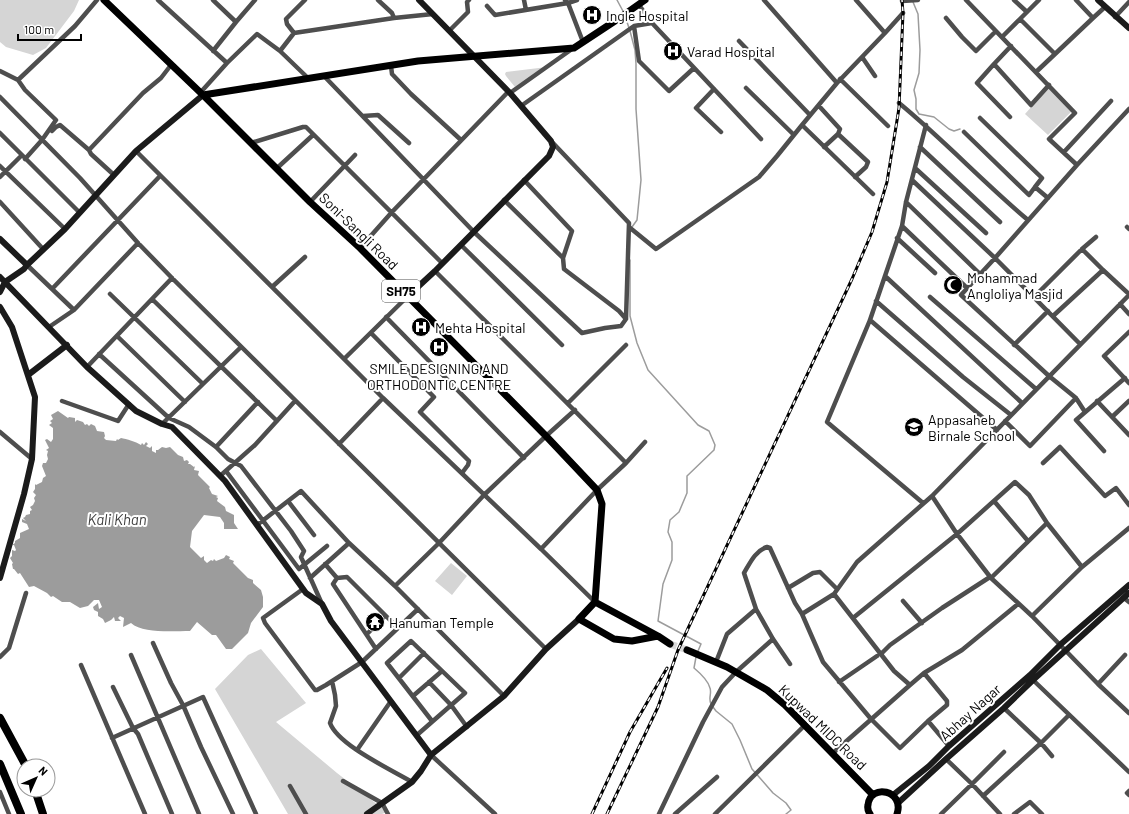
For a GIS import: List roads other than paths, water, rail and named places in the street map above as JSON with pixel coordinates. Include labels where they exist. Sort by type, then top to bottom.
[{"type":"highway","points":[[0,718],[22,758]]},
{"type":"highway","points":[[0,764],[21,814]]},
{"type":"highway","points":[[38,798],[44,814]]},
{"type":"main road","name":"Soni-Sangli Road","points":[[104,0],[202,94],[310,202],[360,248],[546,436],[596,490],[602,504],[595,602]]},
{"type":"main road","points":[[407,297],[435,271],[549,156],[553,148],[551,141],[521,106],[420,0]]},
{"type":"main road","points":[[0,292],[5,282],[27,265],[65,229],[136,151],[202,94],[309,79],[418,61],[574,48],[645,0]]},
{"type":"main road","points":[[1098,0],[1115,17],[1129,28]]},
{"type":"main road","points":[[0,239],[27,265]]},
{"type":"main road","points":[[0,277],[88,366],[129,404],[136,410],[162,424],[172,427],[225,481],[306,593],[322,604],[331,621],[431,755]]},
{"type":"main road","points":[[0,307],[12,327],[35,397],[32,459],[24,494],[0,578]]},
{"type":"main road","points":[[28,375],[67,345]]},
{"type":"main road","name":"Abhay Nagar","points":[[893,795],[929,766],[949,746],[1030,675],[1061,644],[1129,585]]},
{"type":"main road","points":[[898,803],[1033,680],[1127,598]]},
{"type":"main road","points":[[367,814],[412,782],[431,755],[504,696],[546,649],[595,602],[670,644]]},
{"type":"main road","points":[[579,619],[614,639],[632,641],[658,636]]},
{"type":"main road","name":"Kupwad MIDC Road","points":[[688,650],[736,672],[767,690],[785,705],[873,795]]},
{"type":"main road","points":[[870,814],[868,812],[868,802],[873,795],[882,792],[893,795],[898,803],[897,814]]},
{"type":"street","points":[[18,80],[75,26],[97,0]]},
{"type":"street","points":[[158,0],[228,63]]},
{"type":"street","points":[[213,0],[236,22]]},
{"type":"street","points":[[213,51],[254,0]]},
{"type":"street","points":[[294,33],[287,24],[286,19],[305,0]]},
{"type":"street","points":[[378,0],[392,13],[394,18]]},
{"type":"street","points":[[449,31],[468,12],[467,2],[469,0]]},
{"type":"street","points":[[524,0],[526,10]]},
{"type":"street","points":[[487,6],[495,15],[577,0]]},
{"type":"street","points":[[764,0],[839,81],[888,126]]},
{"type":"street","points":[[856,0],[885,33]]},
{"type":"street","points":[[902,0],[918,0]]},
{"type":"street","points":[[966,0],[1075,112],[1049,139],[1077,165]]},
{"type":"street","points":[[1014,0],[1027,12]]},
{"type":"street","points":[[1002,37],[1040,0]]},
{"type":"street","points":[[1076,0],[1093,18]]},
{"type":"street","points":[[566,2],[583,42]]},
{"type":"street","points":[[1115,17],[1129,2]]},
{"type":"street","points":[[639,5],[652,23],[761,139]]},
{"type":"street","points":[[1036,72],[1105,7]]},
{"type":"street","points":[[629,227],[656,248],[759,177],[839,81],[902,13]]},
{"type":"street","points":[[280,51],[294,33],[394,18],[433,14]]},
{"type":"street","points":[[946,18],[962,37],[976,50],[996,30]]},
{"type":"street","points":[[1020,19],[1055,54]]},
{"type":"street","points":[[521,106],[634,26],[652,23]]},
{"type":"street","points":[[634,26],[639,61],[670,91],[694,68]]},
{"type":"street","points":[[202,94],[228,63],[257,34],[280,51],[309,79]]},
{"type":"street","points":[[739,41],[810,115]]},
{"type":"street","points":[[1010,117],[977,83],[1011,46]]},
{"type":"street","points":[[360,248],[392,212],[461,140],[509,93],[574,48]]},
{"type":"street","points":[[862,57],[875,76]]},
{"type":"street","points":[[89,150],[143,93],[161,78],[171,64]]},
{"type":"street","points":[[994,64],[1031,105],[1049,85]]},
{"type":"street","points":[[391,66],[392,74],[411,94],[461,140]]},
{"type":"street","points":[[0,71],[18,80],[25,90],[56,120],[42,140]]},
{"type":"street","points":[[324,76],[474,232],[582,333],[621,326],[626,319],[629,223],[551,141]]},
{"type":"street","points":[[746,88],[794,135]]},
{"type":"street","points":[[714,89],[696,108],[721,132]]},
{"type":"street","points":[[0,97],[80,178],[138,243],[240,347],[546,649]]},
{"type":"street","points":[[1064,152],[1111,101]]},
{"type":"street","points":[[900,103],[926,125],[1028,220]]},
{"type":"street","points":[[819,106],[840,129],[838,134],[824,147]]},
{"type":"street","points":[[1085,412],[1076,398],[1049,376],[961,295],[1129,109]]},
{"type":"street","points":[[363,116],[378,115],[409,143]]},
{"type":"street","points":[[964,132],[1029,195],[1042,178],[980,118]]},
{"type":"street","points":[[0,177],[60,125],[89,150],[91,154],[114,175]]},
{"type":"street","points":[[802,125],[873,194]]},
{"type":"street","points":[[923,503],[827,422],[870,320],[902,226],[906,202],[926,125]]},
{"type":"street","points":[[251,143],[306,127],[442,263]]},
{"type":"street","points":[[0,133],[79,212]]},
{"type":"street","points":[[838,134],[868,162],[866,167],[855,177]]},
{"type":"street","points":[[276,169],[313,135]]},
{"type":"street","points":[[920,147],[1000,222]]},
{"type":"street","points":[[136,151],[383,398],[595,602]]},
{"type":"street","points":[[310,202],[355,155]]},
{"type":"street","points":[[0,166],[65,229]]},
{"type":"street","points":[[915,168],[986,233]]},
{"type":"street","points":[[52,289],[160,176]]},
{"type":"street","points":[[524,180],[572,231],[563,258],[564,269],[610,306],[619,311],[626,319]]},
{"type":"street","points":[[912,180],[995,258],[1080,344]]},
{"type":"street","points":[[1035,187],[1048,198]]},
{"type":"street","points":[[504,200],[563,258]]},
{"type":"street","points":[[0,202],[43,249]]},
{"type":"street","points":[[906,202],[980,274]]},
{"type":"street","points":[[902,226],[967,288]]},
{"type":"street","points":[[1034,297],[1096,237]]},
{"type":"street","points":[[897,238],[935,273]]},
{"type":"street","points":[[49,327],[74,310],[138,243]]},
{"type":"street","points":[[461,245],[562,345]]},
{"type":"street","points":[[802,614],[834,594],[857,562],[932,496],[1129,294],[1082,249]]},
{"type":"street","points":[[272,287],[305,256]]},
{"type":"street","points":[[27,265],[74,310]]},
{"type":"street","points":[[1053,316],[1103,270]]},
{"type":"street","points":[[435,271],[575,410],[626,463]]},
{"type":"street","points":[[885,276],[1022,403]]},
{"type":"street","points":[[88,366],[172,278]]},
{"type":"street","points":[[110,294],[203,384]]},
{"type":"street","points":[[930,296],[1036,389]]},
{"type":"street","points":[[344,359],[407,297]]},
{"type":"street","points":[[152,299],[277,421]]},
{"type":"street","points":[[876,301],[963,377],[1011,415]]},
{"type":"street","points":[[1120,304],[1129,314]]},
{"type":"street","points":[[1014,344],[1048,311]]},
{"type":"street","points":[[386,317],[524,458]]},
{"type":"street","points":[[870,320],[997,430]]},
{"type":"street","points":[[372,332],[434,397],[420,412],[469,461],[462,473]]},
{"type":"street","points":[[1129,332],[1104,356],[1129,383]]},
{"type":"street","points":[[117,336],[185,402]]},
{"type":"street","points":[[568,403],[626,345]]},
{"type":"street","points":[[162,424],[240,347]]},
{"type":"street","points":[[99,354],[169,418],[189,427],[216,447],[228,459],[241,466],[291,531],[304,551],[301,557],[322,604]]},
{"type":"street","points":[[1104,451],[1076,420],[1125,378]]},
{"type":"street","points":[[339,444],[383,398]]},
{"type":"street","points":[[1005,421],[1030,446],[1076,398]]},
{"type":"street","points":[[62,401],[118,421],[129,404]]},
{"type":"street","points":[[220,476],[255,446],[295,401]]},
{"type":"street","points":[[1097,401],[1129,435]]},
{"type":"street","points":[[1112,417],[1129,401]]},
{"type":"street","points":[[216,447],[258,402]]},
{"type":"street","points":[[395,586],[439,543],[484,495],[575,410]]},
{"type":"street","points":[[0,432],[32,459]]},
{"type":"street","points":[[541,549],[596,490],[626,463],[645,442]]},
{"type":"street","points":[[1044,463],[1060,447],[1105,496],[1116,488],[1129,505]]},
{"type":"street","points":[[226,471],[298,569]]},
{"type":"street","points":[[853,618],[957,534],[1015,482],[1028,495],[1047,523],[1082,567]]},
{"type":"street","points":[[257,525],[301,491],[349,543],[395,586],[504,696]]},
{"type":"street","points":[[932,496],[957,534],[990,577],[1061,644],[1098,684],[1129,713]]},
{"type":"street","points":[[994,501],[1028,541]]},
{"type":"street","points":[[288,502],[314,535]]},
{"type":"street","points":[[839,682],[879,655],[890,645],[958,597],[990,577],[1047,523]]},
{"type":"street","points":[[1032,616],[1082,567],[1129,528]]},
{"type":"street","points":[[310,578],[349,543]]},
{"type":"street","points":[[292,574],[327,546]]},
{"type":"street","points":[[790,664],[773,639],[756,609],[744,573],[752,558],[763,548],[767,547],[770,548],[823,662],[871,719],[900,748],[947,705],[924,673]]},
{"type":"street","points":[[325,564],[336,578]]},
{"type":"street","points":[[788,588],[813,573],[820,572],[838,589]]},
{"type":"street","points":[[336,578],[347,577],[398,628]]},
{"type":"street","points":[[336,578],[332,584],[376,649]]},
{"type":"street","points":[[303,589],[263,618],[265,623],[315,690],[320,689],[362,662],[418,609]]},
{"type":"street","points":[[0,657],[9,648],[26,593]]},
{"type":"street","points":[[834,594],[879,655],[910,685]]},
{"type":"street","points":[[902,601],[922,623]]},
{"type":"street","points":[[833,753],[924,673],[962,650],[1018,604]]},
{"type":"street","points":[[716,662],[727,634],[756,609]]},
{"type":"street","points":[[367,634],[386,616]]},
{"type":"street","points":[[659,814],[703,722],[722,687],[736,672],[773,639]]},
{"type":"street","points":[[417,735],[464,693],[411,641],[387,663],[432,721]]},
{"type":"street","points":[[153,643],[233,814]]},
{"type":"street","points":[[399,678],[424,654]]},
{"type":"street","points":[[131,655],[199,814]]},
{"type":"street","points":[[1098,684],[1125,655]]},
{"type":"street","points":[[81,665],[145,814]]},
{"type":"street","points":[[412,696],[442,671]]},
{"type":"street","points":[[1033,680],[1129,772]]},
{"type":"street","points":[[332,681],[336,706],[330,723],[332,728],[346,744],[412,782]]},
{"type":"street","points":[[429,682],[451,705],[467,727]]},
{"type":"street","points":[[114,687],[133,728],[138,734],[172,814]]},
{"type":"street","points":[[112,738],[203,696],[256,814]]},
{"type":"street","points":[[357,750],[391,701]]},
{"type":"street","points":[[1004,708],[1052,756]]},
{"type":"street","points":[[983,796],[1041,744],[1068,716]]},
{"type":"street","points":[[928,721],[949,746]]},
{"type":"street","points":[[715,814],[805,726]]},
{"type":"street","points":[[941,814],[1004,752]]},
{"type":"street","points":[[431,755],[495,814]]},
{"type":"street","points":[[946,759],[1000,814]]},
{"type":"street","points":[[675,814],[717,777]]},
{"type":"street","points":[[343,781],[382,803],[388,814]]},
{"type":"street","points":[[290,786],[306,814]]},
{"type":"street","points":[[1129,791],[1127,793],[1129,795]]},
{"type":"street","points":[[0,792],[9,814]]},
{"type":"street","points":[[1014,814],[1030,802],[1042,814]]},
{"type":"street","points":[[0,808],[5,804]]},
{"type":"water","name":"Kali Khan","points":[[58,411],[68,418],[75,418],[75,422],[77,420],[83,422],[85,425],[87,424],[89,426],[91,424],[95,426],[97,431],[104,432],[104,438],[106,440],[116,441],[117,439],[118,440],[121,438],[141,445],[142,443],[144,445],[146,442],[148,444],[146,446],[150,448],[152,446],[152,451],[156,453],[156,450],[162,447],[170,447],[178,455],[183,457],[184,461],[187,460],[189,462],[188,464],[194,467],[195,466],[194,470],[199,471],[198,475],[210,487],[209,488],[212,494],[218,496],[216,497],[218,498],[217,501],[225,507],[226,511],[234,515],[234,523],[238,529],[224,529],[224,523],[220,517],[204,515],[192,531],[190,547],[201,558],[204,556],[204,560],[207,563],[211,560],[213,561],[214,559],[216,561],[224,558],[226,555],[230,557],[229,559],[234,561],[233,563],[248,578],[253,580],[253,583],[261,590],[263,607],[251,623],[248,633],[232,649],[226,649],[216,635],[212,635],[197,622],[190,631],[159,631],[143,629],[136,627],[131,623],[123,627],[124,618],[120,616],[118,618],[121,621],[115,621],[114,617],[105,623],[103,619],[98,616],[98,612],[94,610],[93,607],[98,603],[99,609],[102,607],[99,600],[94,600],[88,606],[80,608],[70,602],[62,602],[34,586],[29,587],[20,573],[18,574],[13,569],[13,563],[10,558],[12,556],[12,550],[16,550],[14,545],[12,545],[20,538],[20,533],[29,529],[27,524],[22,522],[22,519],[26,521],[23,518],[30,514],[30,511],[32,510],[30,507],[35,501],[34,498],[36,495],[33,492],[35,489],[35,484],[36,485],[42,482],[43,478],[46,476],[42,466],[48,459],[48,451],[46,450],[49,448],[45,440],[47,439],[51,442],[53,439],[53,428],[49,425],[52,423],[50,421],[53,419],[51,415]]},
{"type":"waterway","points":[[617,0],[624,13]]},
{"type":"waterway","points":[[913,2],[918,14],[920,50],[919,73],[914,90],[916,109],[919,114],[934,117],[949,129],[954,131],[960,129]]},
{"type":"waterway","points":[[625,16],[629,28]]},
{"type":"waterway","points":[[630,31],[635,50],[636,109],[641,180],[637,220],[632,227]]},
{"type":"waterway","points":[[630,260],[630,316],[637,343],[648,370],[698,425],[709,431],[715,445],[714,450],[687,476],[687,493],[679,512],[670,520],[668,532],[672,542],[672,560],[663,584],[658,621],[701,644],[698,651]]},
{"type":"waterway","points":[[696,657],[694,668],[708,682],[711,704]]},
{"type":"waterway","points":[[713,707],[732,724],[752,769],[773,793],[786,803],[791,810],[786,814]]},
{"type":"tunnel","points":[[670,644],[687,650]]},
{"type":"railway","points":[[607,814],[658,707],[678,650],[852,279],[872,232],[887,182],[899,108],[903,13],[902,0]]},
{"type":"railway","points":[[592,814],[630,732],[667,668]]},
{"type":"place","name":"Ingle Hospital","points":[[592,15]]},
{"type":"place","name":"Varad Hospital","points":[[673,51]]},
{"type":"place","name":"Mohammad Angloliya Masjid","points":[[953,285]]},
{"type":"place","name":"Mehta Hospital","points":[[421,327]]},
{"type":"place","name":"SMILE DESIGNING AND ORTHODONTIC CENTRE","points":[[439,347]]},
{"type":"place","name":"Appasaheb Birnale School","points":[[914,427]]},
{"type":"place","name":"Hanuman Temple","points":[[375,622]]}]
